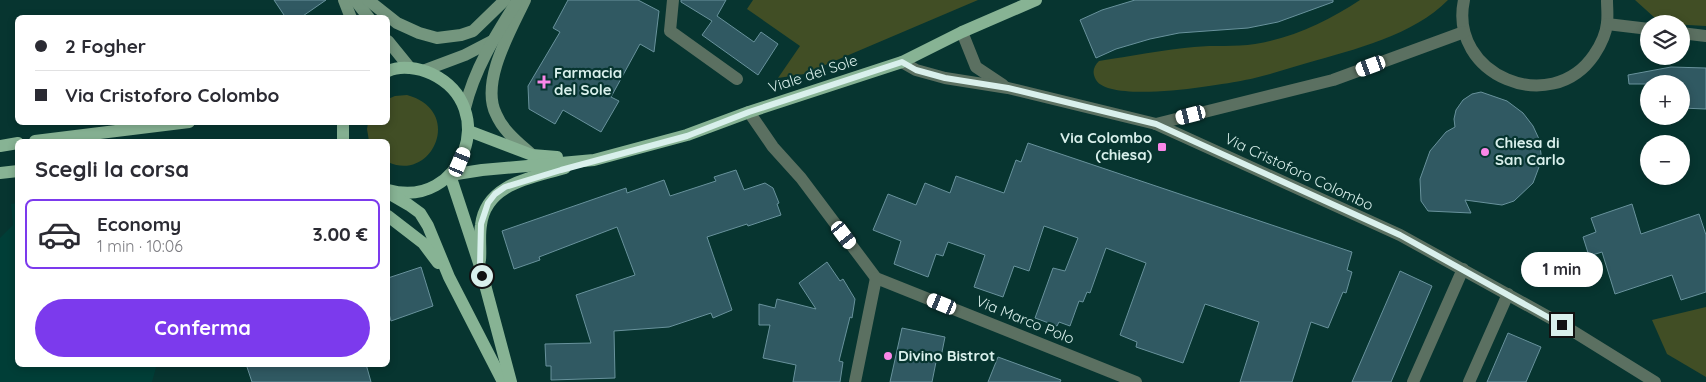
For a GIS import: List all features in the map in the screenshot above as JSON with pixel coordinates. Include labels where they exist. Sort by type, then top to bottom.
[{"type":"main road","name":"Viale del Sole","points":[[450,175],[482,170],[594,160],[687,136],[749,112],[902,62],[962,32],[1036,0]]},
{"type":"main road","points":[[390,70],[410,68],[425,70],[438,76],[458,96],[464,108],[468,131],[463,155],[450,175],[435,186],[417,192],[390,191]]},
{"type":"main road","points":[[51,139],[165,125]]},
{"type":"main road","points":[[343,125],[344,139]]},
{"type":"main road","name":"Viale del Sole","points":[[468,131],[532,155],[594,160]]},
{"type":"main road","points":[[0,146],[15,144]]},
{"type":"main road","points":[[480,266],[481,224],[488,203],[495,194],[505,187],[527,179],[594,160]]},
{"type":"main road","points":[[0,173],[15,171]]},
{"type":"main road","points":[[450,175],[480,266],[511,382]]},
{"type":"main road","points":[[390,192],[420,213],[428,226],[448,277],[503,382]]},
{"type":"main road","points":[[390,218],[423,243],[448,277]]},
{"type":"street","points":[[344,0],[350,15]]},
{"type":"street","points":[[355,0],[367,15]]},
{"type":"street","points":[[368,0],[387,15]]},
{"type":"street","points":[[390,17],[397,23],[419,33],[437,38],[461,35],[472,32],[505,0]]},
{"type":"street","points":[[464,108],[468,94],[492,41],[518,0]]},
{"type":"street","points":[[524,0],[498,60],[492,89],[492,102],[495,112],[509,133],[532,155]]},
{"type":"street","points":[[673,0],[670,32],[737,79]]},
{"type":"street","points":[[1464,0],[1462,9],[1464,32],[1474,52],[1488,69],[1507,81],[1528,86],[1558,82],[1571,76],[1588,63],[1601,45],[1607,24],[1607,0]]},
{"type":"street","points":[[1607,24],[1640,28]]},
{"type":"street","points":[[962,32],[976,67],[1008,88]]},
{"type":"street","points":[[1156,124],[1333,80],[1464,32]]},
{"type":"street","points":[[1690,34],[1706,36]]},
{"type":"street","points":[[425,70],[465,55],[492,41]]},
{"type":"street","points":[[390,43],[410,68]]},
{"type":"street","name":"Via Cristoforo Colombo","points":[[902,62],[916,70],[945,78],[1008,88],[1156,124],[1400,235],[1562,325],[1655,382]]},
{"type":"street","points":[[749,112],[876,278],[856,382]]},
{"type":"street","points":[[1413,382],[1463,269]]},
{"type":"street","name":"Via Marco Polo","points":[[876,278],[1134,382]]},
{"type":"street","points":[[1469,382],[1508,294]]},
{"type":"shaded area","points":[[753,0],[978,0],[804,74],[778,78],[800,46],[747,9]]},
{"type":"shaded area","points":[[1360,0],[1448,0],[1418,23],[1382,40],[1344,53],[1253,78],[1189,89],[1140,92],[1103,86],[1094,75],[1094,69],[1099,61],[1182,48],[1255,44],[1283,38],[1323,22]]},
{"type":"shaded area","points":[[1635,0],[1706,0],[1706,26],[1690,25],[1690,15],[1652,15]]},
{"type":"shaded area","points":[[407,95],[425,103],[435,115],[438,129],[436,142],[429,154],[418,163],[404,166],[390,162],[390,139],[369,139],[368,125],[390,125],[390,98]]},
{"type":"shaded area","points":[[15,203],[15,367],[156,367],[152,382],[0,382],[0,238],[13,225],[11,204]]},
{"type":"shaded area","points":[[1706,307],[1706,377],[1667,354],[1652,320]]},
{"type":"building","points":[[274,0],[326,0],[304,15],[284,15]]},
{"type":"building","points":[[568,0],[638,0],[659,11],[654,52],[640,44],[611,97],[619,101],[601,132],[563,110],[555,124],[529,109],[528,86],[560,32],[553,28]]},
{"type":"building","points":[[681,0],[726,0],[717,16],[754,42],[761,32],[778,44],[758,75],[702,35],[712,21],[681,2]]},
{"type":"building","points":[[1135,0],[1333,0],[1333,2],[1278,22],[1248,28],[1179,33],[1116,49],[1096,58],[1080,20],[1102,10]]},
{"type":"building","points":[[1671,67],[1706,68],[1706,109],[1690,108],[1690,75],[1640,75],[1640,84],[1629,84],[1628,75]]},
{"type":"building","name":"Chiesa di San Carlo","points":[[1481,92],[1507,101],[1523,113],[1533,126],[1539,139],[1541,154],[1539,167],[1533,183],[1514,201],[1502,205],[1465,200],[1471,213],[1428,211],[1421,201],[1420,179],[1430,151],[1446,132],[1455,127],[1456,110],[1463,100],[1472,94]]},
{"type":"building","points":[[1028,143],[1352,252],[1347,270],[1352,272],[1346,293],[1343,292],[1328,328],[1311,322],[1292,382],[1240,382],[1259,322],[1205,304],[1183,363],[1136,347],[1137,342],[1120,335],[1146,263],[1106,248],[1090,293],[1087,292],[1083,302],[1079,301],[1070,326],[1059,322],[1057,326],[1035,318],[1053,268],[1065,271],[1078,238],[1044,226],[1029,271],[1014,266],[1003,297],[974,287],[985,255],[948,242],[943,256],[936,254],[928,277],[894,264],[901,241],[873,230],[888,194],[916,205],[925,183],[950,193],[956,176],[1004,193],[1016,160],[1021,162]]},
{"type":"building","points":[[736,170],[744,190],[765,183],[773,188],[781,215],[707,237],[732,310],[713,318],[711,313],[669,327],[614,331],[615,378],[551,380],[551,366],[546,366],[545,344],[591,343],[576,295],[635,275],[617,227],[539,257],[540,260],[514,269],[502,231],[626,188],[627,193],[664,180],[670,196],[716,181],[714,177]]},
{"type":"building","points":[[1632,204],[1641,234],[1699,214],[1706,235],[1706,292],[1681,300],[1672,275],[1615,294],[1602,252],[1589,256],[1583,237],[1596,232],[1591,218]]},
{"type":"building","points":[[827,262],[840,281],[843,279],[855,299],[852,318],[850,317],[839,361],[843,362],[840,382],[793,382],[796,365],[763,358],[770,325],[759,325],[759,304],[775,308],[777,299],[816,309],[799,283]]},
{"type":"building","points":[[421,267],[433,306],[391,321],[390,277]]},
{"type":"building","points":[[1400,271],[1432,286],[1391,382],[1352,382]]},
{"type":"building","points":[[902,328],[945,337],[940,362],[936,362],[932,382],[890,382]]},
{"type":"building","points":[[1508,333],[1541,347],[1526,382],[1487,382]]},
{"type":"building","points":[[998,357],[1061,380],[1060,382],[988,382]]},
{"type":"building","points":[[247,367],[367,367],[371,382],[252,382]]},
{"type":"place","name":"Farmacia del Sole","points":[[544,82]]},
{"type":"place","name":"Via Colombo (chiesa)","points":[[1162,147]]},
{"type":"place","name":"Chiesa di San Carlo","points":[[1485,152]]},
{"type":"place","name":"Divino Bistrot","points":[[888,356]]},
{"type":"route","points":[[482,276],[480,266],[481,224],[488,203],[495,194],[505,187],[594,160],[687,136],[749,112],[902,62],[916,70],[945,78],[1008,88],[1156,124],[1400,235],[1562,325]]}]
